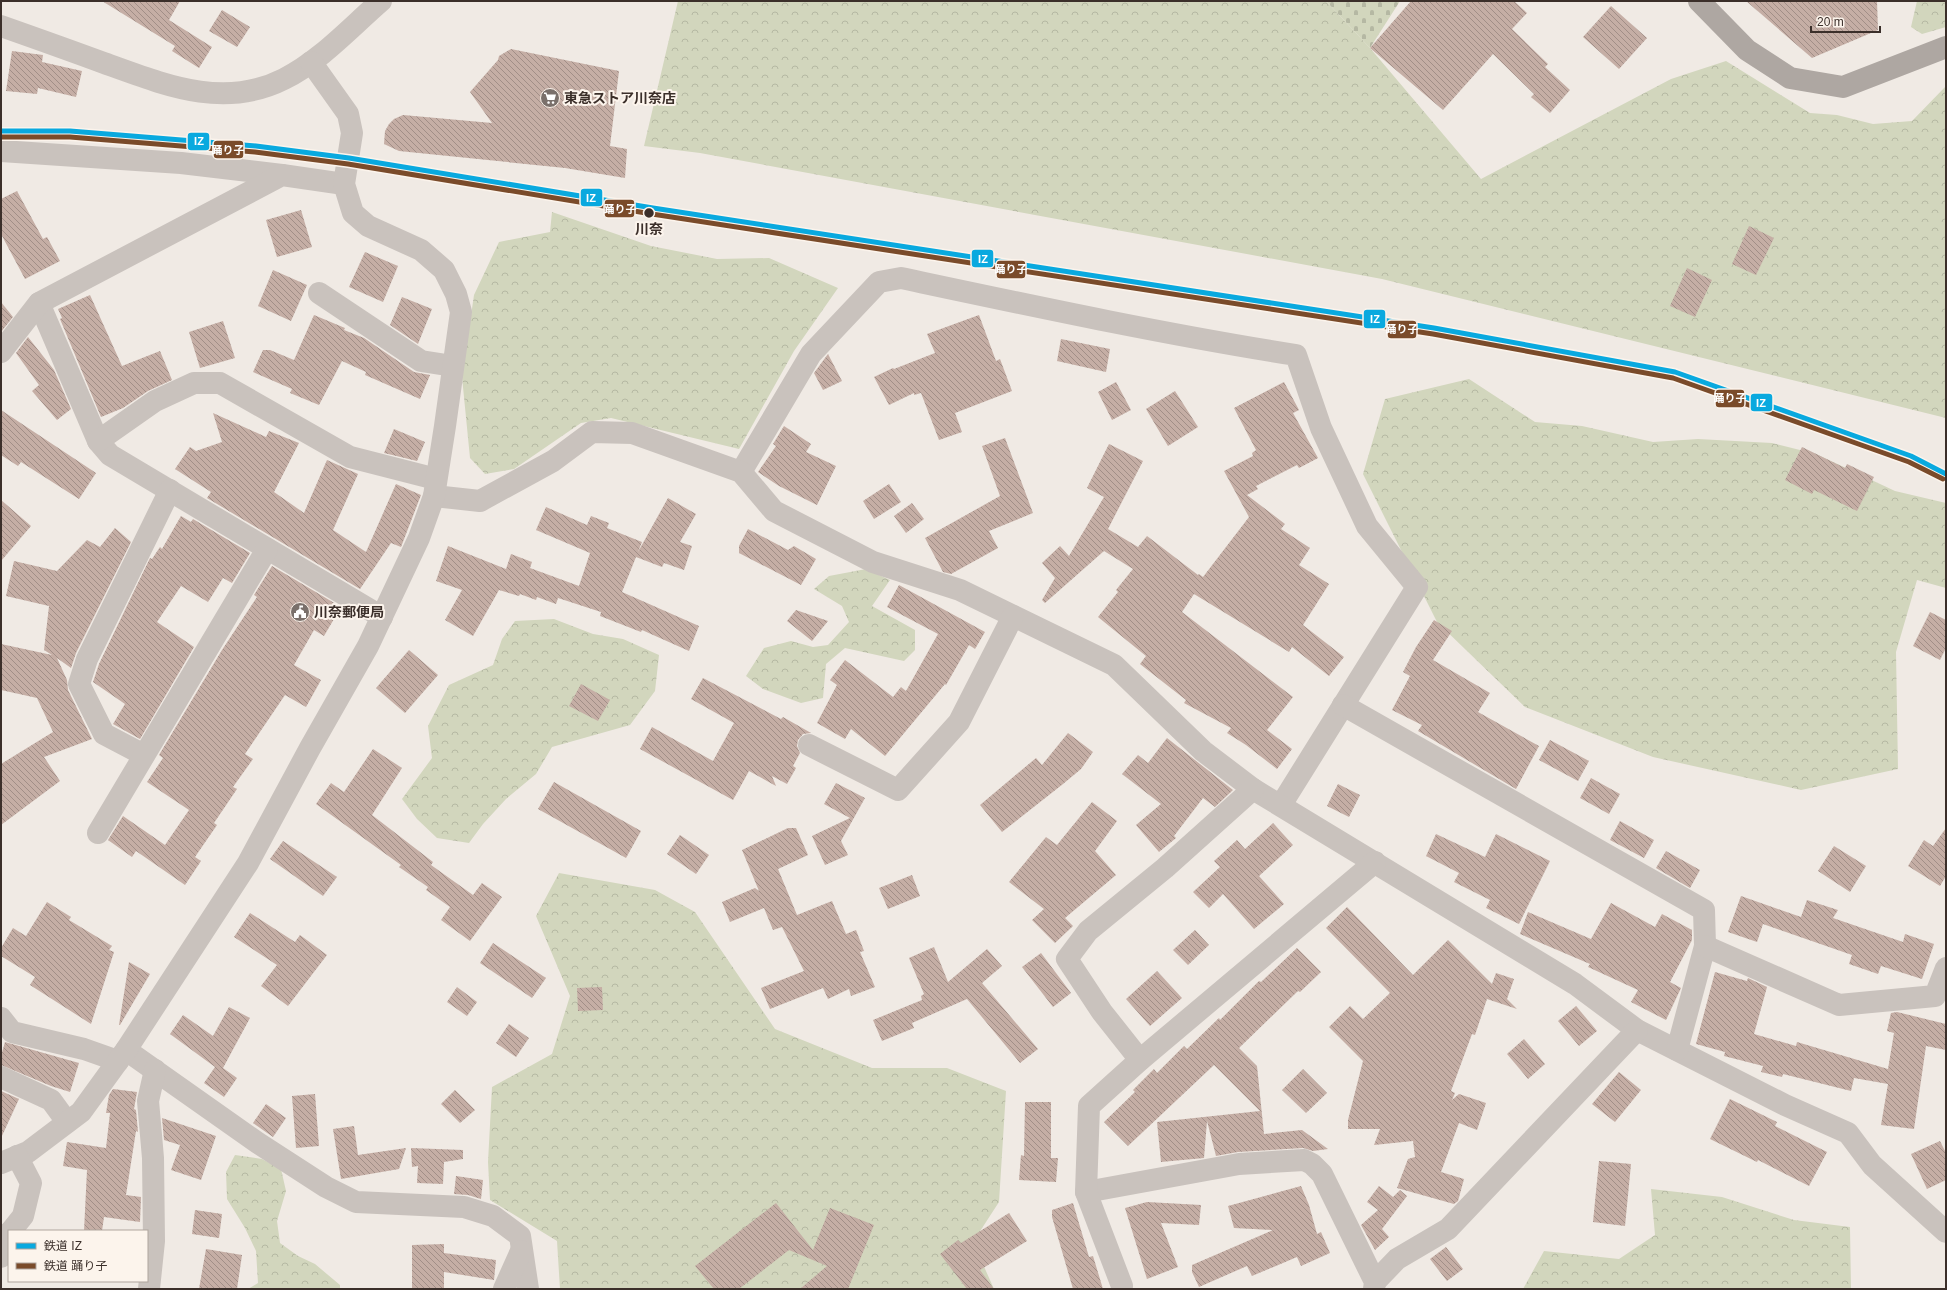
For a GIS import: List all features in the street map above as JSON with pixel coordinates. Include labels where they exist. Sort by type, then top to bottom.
[{"type":"main road","points":[[1699,1],[1747,50],[1790,78],[1843,87],[1946,47]]},
{"type":"street","points":[[1,26],[173,88],[220,94],[254,92],[285,79],[311,62],[381,1]]},
{"type":"street","points":[[13,1230],[24,1216],[31,1183],[7,1157],[28,1152],[81,1112],[122,1056],[248,862],[368,646],[419,538],[435,487],[461,312],[456,294],[444,270],[421,250],[368,226],[353,213],[344,184],[352,133],[348,114],[311,62]]},
{"type":"street","points":[[1,151],[180,163],[344,184]]},
{"type":"street","points":[[1,352],[39,304],[282,176]]},
{"type":"street","points":[[741,472],[811,354],[879,282],[902,278],[1122,325],[1296,355],[1321,428],[1366,526],[1417,587],[1281,805]]},
{"type":"street","points":[[319,293],[421,361],[453,366]]},
{"type":"street","points":[[39,304],[98,441],[110,455],[382,617]]},
{"type":"street","points":[[98,441],[155,401],[194,383],[220,383],[350,457],[480,501],[553,461],[592,432],[632,434],[741,472],[774,511],[873,562],[960,590],[1114,665],[1203,751],[1253,789],[1575,984],[1638,1030],[1785,1105],[1848,1133],[1872,1165],[1946,1232]]},
{"type":"street","points":[[144,755],[104,734],[80,684],[87,659],[170,490]]},
{"type":"street","points":[[98,833],[267,549]]},
{"type":"street","points":[[809,746],[898,790],[959,722],[1013,616]]},
{"type":"street","points":[[1343,705],[1704,910],[1705,946],[1677,1050]]},
{"type":"street","points":[[1140,1060],[1102,1012],[1067,959],[1088,931],[1165,868],[1253,789]]},
{"type":"street","points":[[1122,1286],[1086,1192],[1089,1106],[1140,1060],[1375,862]]},
{"type":"street","points":[[1705,946],[1839,1005],[1935,996],[1946,968]]},
{"type":"street","points":[[1,1018],[12,1032],[84,1049],[122,1056],[155,1070],[258,1143],[326,1187],[356,1202],[464,1207],[493,1216],[520,1236],[521,1251],[528,1289]]},
{"type":"street","points":[[1086,1192],[1239,1164],[1304,1160],[1312,1164],[1322,1174],[1375,1285],[1397,1259],[1448,1229],[1638,1030]]},
{"type":"street","points":[[149,1289],[154,1242],[153,1158],[148,1100],[155,1070]]},
{"type":"street","points":[[1,1077],[51,1100],[67,1122]]},
{"type":"street","points":[[504,1289],[521,1251]]},
{"type":"green space","points":[[678,1],[1326,1],[1370,48],[1481,179],[1671,79],[1726,61],[1810,113],[1837,115],[1873,124],[1912,121],[1946,86],[1946,418],[1382,279],[700,153],[644,146]]},
{"type":"green space","points":[[1326,1],[1400,1],[1370,48]]},
{"type":"green space","points":[[1917,1],[1946,1],[1946,27],[1922,34],[1911,27]]},
{"type":"green space","points":[[552,212],[651,246],[717,259],[769,258],[838,288],[794,351],[739,449],[611,418],[581,423],[514,469],[485,474],[470,458],[462,377],[474,295],[499,242],[550,232]]},
{"type":"green space","points":[[1469,379],[1535,422],[1582,426],[1653,442],[1698,439],[1772,443],[1816,454],[1895,491],[1946,503],[1946,588],[1917,580],[1896,652],[1898,769],[1801,790],[1653,757],[1525,707],[1437,622],[1363,474],[1385,399]]},
{"type":"green space","points":[[866,569],[890,580],[872,606],[915,630],[915,650],[904,661],[845,648],[826,664],[823,698],[801,703],[763,689],[746,676],[764,648],[791,641],[813,647],[828,645],[849,622],[842,606],[814,589],[829,576]]},
{"type":"green space","points":[[554,619],[593,634],[623,639],[659,655],[655,691],[630,725],[552,747],[536,774],[506,799],[483,824],[469,843],[437,838],[417,819],[402,799],[432,758],[428,726],[449,685],[493,665],[502,639],[515,621]]},
{"type":"green space","points":[[559,873],[655,890],[695,912],[775,1029],[872,1068],[947,1068],[1006,1091],[999,1202],[973,1242],[994,1289],[560,1289],[557,1241],[490,1200],[488,1162],[492,1087],[552,1054],[570,996],[536,916]]},
{"type":"green space","points":[[235,1155],[262,1159],[281,1169],[286,1191],[277,1221],[280,1243],[298,1256],[315,1264],[340,1285],[340,1289],[248,1289],[258,1283],[256,1251],[245,1228],[227,1199],[226,1172]]},
{"type":"green space","points":[[1651,1189],[1722,1197],[1794,1220],[1850,1227],[1851,1289],[1523,1289],[1544,1251],[1619,1259],[1655,1235]]},
{"type":"building","points":[[102,1],[180,1],[169,20],[212,47],[199,68],[172,51],[175,46]]},
{"type":"building","points":[[1411,1],[1514,1],[1527,13],[1512,29],[1548,64],[1545,67],[1570,90],[1550,113],[1531,97],[1534,94],[1493,54],[1443,110],[1370,48]]},
{"type":"building","points":[[1746,1],[1877,1],[1878,30],[1812,58]]},
{"type":"building","points":[[1611,6],[1647,38],[1619,69],[1583,37]]},
{"type":"building","points":[[222,10],[250,27],[237,47],[209,31]]},
{"type":"building","points":[[511,49],[619,71],[610,146],[627,149],[625,178],[565,168],[399,151],[384,144],[385,131],[389,124],[394,119],[403,115],[492,123],[470,92],[498,60],[499,56]]},
{"type":"building","points":[[12,51],[43,55],[42,62],[82,71],[76,97],[38,88],[37,94],[6,91]]},
{"type":"building","points":[[17,191],[43,239],[47,237],[60,261],[25,279],[1,234],[1,199]]},
{"type":"building","points":[[301,210],[312,247],[277,257],[266,220]]},
{"type":"building","points":[[1749,226],[1774,238],[1756,275],[1732,264]]},
{"type":"building","points":[[365,252],[398,266],[383,302],[349,287]]},
{"type":"building","points":[[1687,268],[1712,280],[1695,317],[1670,306]]},
{"type":"building","points":[[273,270],[307,285],[291,321],[258,306]]},
{"type":"building","points":[[90,295],[122,366],[160,351],[172,380],[148,391],[123,408],[101,417],[60,319],[62,318],[58,309]]},
{"type":"building","points":[[402,297],[432,309],[418,344],[390,325]]},
{"type":"building","points":[[1,302],[13,317],[1,332]]},
{"type":"building","points":[[314,315],[364,338],[414,372],[430,375],[420,399],[365,375],[366,372],[342,361],[319,405],[290,393],[292,389],[253,372],[263,350],[270,350],[294,360]]},
{"type":"building","points":[[979,315],[996,361],[1000,359],[1012,391],[955,413],[962,432],[939,440],[921,393],[914,395],[914,393],[889,405],[874,377],[893,368],[894,369],[935,353],[927,334]]},
{"type":"building","points":[[223,321],[235,358],[200,368],[189,332]]},
{"type":"building","points":[[28,337],[54,370],[71,409],[57,420],[32,391],[39,385],[16,353]]},
{"type":"building","points":[[1061,339],[1110,349],[1106,372],[1057,361]]},
{"type":"building","points":[[828,354],[842,381],[823,390],[814,373]]},
{"type":"building","points":[[1116,382],[1131,410],[1112,420],[1098,392]]},
{"type":"building","points":[[1284,382],[1299,410],[1293,413],[1318,458],[1299,468],[1297,465],[1256,486],[1258,489],[1247,495],[1285,524],[1281,529],[1310,548],[1299,565],[1329,584],[1303,625],[1344,657],[1329,676],[1292,647],[1289,652],[1194,594],[1182,612],[1293,697],[1267,730],[1292,749],[1277,769],[1246,745],[1227,733],[1231,728],[1184,703],[1186,700],[1140,664],[1146,656],[1098,617],[1118,592],[1116,590],[1133,569],[1104,551],[1045,603],[1042,600],[1055,578],[1042,563],[1060,546],[1069,556],[1104,497],[1087,488],[1109,444],[1143,461],[1108,529],[1138,547],[1147,536],[1198,575],[1199,574],[1203,577],[1249,517],[1224,471],[1253,456],[1252,453],[1256,450],[1234,408]]},
{"type":"building","points":[[1175,391],[1198,427],[1168,446],[1146,409]]},
{"type":"building","points":[[1,410],[96,473],[79,499],[21,462],[18,466],[1,455]]},
{"type":"building","points":[[213,413],[266,437],[269,431],[299,443],[274,492],[304,513],[327,460],[358,474],[333,530],[366,552],[396,484],[421,495],[401,547],[391,543],[360,589],[207,498],[211,492],[175,469],[190,447],[196,451],[222,442]]},
{"type":"building","points":[[784,426],[811,444],[806,452],[836,466],[817,505],[779,486],[758,472],[776,446],[773,444]]},
{"type":"building","points":[[394,429],[425,442],[417,461],[384,453]]},
{"type":"building","points":[[1005,438],[1033,513],[989,531],[998,548],[951,574],[943,572],[925,538],[1000,496],[982,446]]},
{"type":"building","points":[[1802,447],[1845,468],[1847,464],[1874,477],[1857,511],[1814,490],[1812,494],[1785,480]]},
{"type":"building","points":[[889,484],[901,502],[874,519],[863,501]]},
{"type":"building","points":[[668,498],[696,514],[680,542],[692,546],[684,570],[664,563],[662,567],[636,557],[622,592],[699,626],[689,651],[642,630],[641,632],[600,616],[601,612],[558,598],[556,604],[537,597],[536,600],[520,594],[519,596],[499,590],[473,636],[445,620],[462,590],[436,581],[448,546],[506,569],[511,554],[532,562],[530,568],[579,586],[590,553],[536,530],[546,507],[587,525],[591,516],[609,523],[607,528],[642,542],[638,552]]},
{"type":"building","points":[[1,500],[31,526],[1,561]]},
{"type":"building","points":[[912,503],[924,519],[906,533],[894,516]]},
{"type":"building","points":[[181,516],[191,522],[193,519],[250,553],[232,583],[223,578],[208,602],[181,586],[157,622],[194,647],[140,739],[113,724],[125,704],[93,682],[99,664],[150,558],[152,559],[160,547],[162,549]]},
{"type":"building","points":[[115,528],[131,542],[76,653],[71,668],[57,658],[67,680],[68,690],[92,739],[44,757],[60,781],[1,825],[1,764],[53,732],[37,698],[1,690],[1,644],[52,655],[44,650],[49,606],[6,596],[14,561],[57,571],[87,540],[100,547]]},
{"type":"building","points":[[748,529],[788,550],[794,546],[816,559],[801,585],[739,553],[739,546]]},
{"type":"building","points":[[272,566],[341,607],[324,636],[314,630],[294,665],[321,680],[306,707],[285,695],[245,754],[253,759],[233,787],[237,789],[214,823],[217,825],[195,857],[201,861],[185,885],[136,851],[132,857],[108,840],[123,816],[165,845],[189,810],[147,782],[163,758],[159,755],[222,650],[257,597],[254,595]]},
{"type":"building","points":[[899,585],[985,632],[975,649],[969,645],[946,685],[945,684],[885,756],[851,729],[845,739],[817,723],[837,685],[830,680],[845,660],[893,697],[901,687],[906,691],[938,634],[887,607]]},
{"type":"building","points":[[796,610],[828,621],[812,641],[787,621]]},
{"type":"building","points":[[1930,612],[1946,620],[1946,648],[1940,660],[1913,646]]},
{"type":"building","points":[[1434,620],[1452,631],[1433,660],[1490,693],[1478,712],[1539,746],[1516,789],[1418,731],[1422,725],[1392,710],[1410,676],[1403,672],[1416,647]]},
{"type":"building","points":[[409,650],[438,675],[405,713],[376,688]]},
{"type":"building","points":[[703,678],[781,719],[783,717],[811,733],[803,734],[798,740],[797,746],[800,753],[793,766],[796,768],[787,784],[772,776],[776,786],[749,771],[733,800],[640,749],[652,727],[713,761],[734,723],[691,699]]},
{"type":"building","points":[[581,684],[610,700],[598,721],[569,706]]},
{"type":"building","points":[[1068,733],[1093,752],[1081,769],[1002,832],[980,805],[1036,758],[1042,765]]},
{"type":"building","points":[[1167,738],[1233,790],[1215,807],[1203,798],[1174,836],[1176,838],[1159,852],[1136,825],[1161,804],[1122,774],[1138,755],[1148,763]]},
{"type":"building","points":[[1550,740],[1589,761],[1578,781],[1539,760]]},
{"type":"building","points":[[373,749],[402,768],[372,815],[433,862],[431,865],[473,895],[482,883],[502,897],[470,941],[441,920],[450,907],[426,890],[428,887],[399,867],[401,865],[316,804],[331,783],[344,792]]},
{"type":"building","points":[[1591,778],[1620,794],[1609,814],[1580,798]]},
{"type":"building","points":[[554,782],[641,831],[626,858],[538,809]]},
{"type":"building","points":[[836,783],[865,798],[841,841],[848,855],[825,865],[812,836],[850,818],[824,804]]},
{"type":"building","points":[[1338,784],[1360,795],[1349,817],[1327,806]]},
{"type":"building","points":[[1092,802],[1117,821],[1095,851],[1116,875],[1065,918],[1073,926],[1055,943],[1032,920],[1044,909],[1009,882],[1046,837],[1057,845]]},
{"type":"building","points":[[1620,821],[1654,840],[1644,858],[1610,840]]},
{"type":"building","points":[[1273,823],[1293,845],[1259,876],[1284,904],[1254,929],[1223,894],[1209,908],[1193,892],[1220,867],[1214,861],[1237,840],[1245,849]]},
{"type":"building","points":[[788,828],[796,828],[808,855],[778,869],[797,915],[832,901],[846,934],[856,930],[864,951],[860,952],[875,987],[851,996],[849,989],[828,999],[823,988],[770,1009],[761,988],[804,971],[782,927],[773,930],[764,908],[730,922],[722,902],[755,888],[759,891],[742,850]]},
{"type":"building","points":[[1946,828],[1946,876],[1940,886],[1908,866],[1924,840],[1933,846]]},
{"type":"building","points":[[1436,834],[1485,857],[1496,834],[1550,861],[1519,924],[1486,908],[1490,900],[1454,882],[1459,873],[1426,856]]},
{"type":"building","points":[[680,835],[709,855],[696,874],[667,854]]},
{"type":"building","points":[[283,841],[337,877],[323,896],[270,859]]},
{"type":"building","points":[[1834,846],[1866,866],[1850,892],[1818,871]]},
{"type":"building","points":[[1666,851],[1700,870],[1690,888],[1656,868]]},
{"type":"building","points":[[912,875],[920,896],[888,909],[879,888]]},
{"type":"building","points":[[1741,896],[1801,917],[1807,900],[1838,910],[1833,918],[1903,942],[1905,934],[1934,944],[1922,979],[1881,966],[1878,974],[1849,964],[1852,955],[1763,924],[1757,942],[1728,932]]},
{"type":"building","points":[[47,902],[71,917],[69,920],[112,946],[109,950],[114,952],[91,1024],[30,985],[35,977],[1,956],[1,948],[13,928],[26,936]]},
{"type":"building","points":[[1611,903],[1655,927],[1662,914],[1692,930],[1692,940],[1670,982],[1681,988],[1666,1020],[1631,1002],[1638,990],[1588,967],[1590,964],[1520,934],[1528,912],[1591,939]]},
{"type":"building","points":[[1347,907],[1413,975],[1448,940],[1492,984],[1496,973],[1514,979],[1507,999],[1517,1009],[1487,999],[1475,1035],[1472,1034],[1451,1091],[1455,1093],[1452,1100],[1459,1094],[1486,1103],[1477,1130],[1459,1123],[1441,1172],[1464,1179],[1458,1201],[1454,1204],[1397,1188],[1408,1159],[1415,1157],[1413,1141],[1374,1145],[1380,1129],[1348,1129],[1348,1120],[1363,1061],[1329,1027],[1350,1006],[1363,1019],[1390,993],[1326,928]]},
{"type":"building","points":[[250,913],[295,942],[300,935],[327,955],[288,1006],[261,986],[277,965],[234,937]]},
{"type":"building","points":[[1195,930],[1209,945],[1188,965],[1173,950]]},
{"type":"building","points":[[493,943],[546,978],[532,998],[480,963]]},
{"type":"building","points":[[934,947],[948,982],[987,949],[1002,966],[982,983],[1038,1049],[1020,1063],[967,999],[912,1023],[914,1028],[882,1041],[873,1020],[922,1000],[921,996],[924,994],[909,958]]},
{"type":"building","points":[[1297,948],[1321,972],[1300,992],[1298,991],[1239,1048],[1257,1066],[1264,1134],[1302,1130],[1328,1149],[1313,1151],[1303,1148],[1238,1152],[1216,1156],[1207,1121],[1204,1158],[1161,1162],[1157,1122],[1260,1111],[1214,1065],[1128,1146],[1104,1122],[1135,1092],[1133,1090],[1154,1069],[1157,1073],[1184,1046],[1187,1049],[1219,1018],[1220,1020],[1259,981],[1261,982]]},
{"type":"building","points":[[1041,953],[1071,993],[1053,1007],[1022,967]]},
{"type":"building","points":[[129,962],[150,974],[119,1025]]},
{"type":"building","points":[[1157,971],[1182,998],[1150,1026],[1126,999]]},
{"type":"building","points":[[1715,972],[1747,981],[1748,978],[1767,987],[1754,1034],[1796,1046],[1797,1042],[1888,1069],[1894,1033],[1887,1031],[1891,1013],[1897,1012],[1946,1024],[1946,1050],[1926,1046],[1914,1129],[1881,1125],[1888,1084],[1854,1078],[1851,1091],[1783,1074],[1782,1077],[1761,1072],[1763,1066],[1724,1056],[1725,1052],[1696,1044]]},
{"type":"building","points":[[457,987],[477,1002],[467,1016],[447,1002]]},
{"type":"building","points":[[602,987],[603,1010],[578,1011],[577,988]]},
{"type":"building","points":[[1576,1006],[1597,1031],[1579,1046],[1558,1021]]},
{"type":"building","points":[[229,1007],[250,1018],[223,1068],[237,1078],[224,1097],[204,1083],[215,1067],[170,1034],[183,1015],[213,1036]]},
{"type":"building","points":[[509,1024],[529,1038],[516,1057],[496,1043]]},
{"type":"building","points":[[1524,1039],[1545,1064],[1528,1079],[1507,1054]]},
{"type":"building","points":[[5,1042],[79,1063],[70,1092],[51,1086],[1,1065],[1,1056]]},
{"type":"building","points":[[1303,1069],[1327,1093],[1306,1113],[1282,1090]]},
{"type":"building","points":[[1619,1072],[1641,1090],[1615,1122],[1592,1104]]},
{"type":"building","points":[[113,1089],[137,1092],[134,1109],[136,1110],[138,1132],[136,1131],[126,1195],[141,1197],[140,1222],[104,1217],[102,1230],[84,1230],[87,1170],[63,1166],[67,1142],[106,1148],[110,1113],[106,1113],[109,1095]]},
{"type":"building","points":[[455,1090],[475,1110],[460,1123],[441,1104]]},
{"type":"building","points":[[1,1091],[19,1099],[1,1138]]},
{"type":"building","points":[[315,1094],[319,1146],[296,1148],[292,1096]]},
{"type":"building","points":[[1730,1099],[1777,1122],[1775,1126],[1827,1152],[1809,1186],[1758,1160],[1757,1162],[1710,1139]]},
{"type":"building","points":[[1025,1102],[1051,1102],[1051,1158],[1058,1158],[1056,1182],[1019,1180],[1021,1155],[1024,1156]]},
{"type":"building","points":[[266,1104],[286,1118],[273,1137],[253,1123]]},
{"type":"building","points":[[162,1118],[216,1136],[201,1180],[171,1170],[180,1145],[164,1140]]},
{"type":"building","points":[[354,1126],[358,1155],[406,1148],[399,1169],[341,1179],[333,1129]]},
{"type":"building","points":[[1940,1141],[1946,1153],[1946,1180],[1927,1189],[1911,1154]]},
{"type":"building","points":[[411,1148],[463,1150],[463,1159],[444,1162],[443,1184],[417,1183],[418,1166],[412,1167]]},
{"type":"building","points":[[1599,1161],[1631,1164],[1625,1226],[1593,1222]]},
{"type":"building","points":[[456,1176],[483,1180],[481,1199],[468,1195],[454,1194]]},
{"type":"building","points":[[1301,1186],[1309,1205],[1317,1234],[1321,1232],[1330,1253],[1301,1266],[1297,1257],[1252,1276],[1247,1266],[1199,1287],[1192,1272],[1192,1265],[1273,1230],[1234,1228],[1228,1206]]},
{"type":"building","points":[[1379,1186],[1393,1197],[1400,1190],[1407,1196],[1382,1229],[1389,1237],[1375,1250],[1361,1225],[1378,1210],[1367,1202]]},
{"type":"building","points":[[1147,1202],[1201,1205],[1199,1225],[1161,1223],[1178,1267],[1147,1279],[1125,1208]]},
{"type":"building","points":[[776,1203],[813,1250],[830,1208],[874,1225],[848,1289],[800,1289],[827,1266],[789,1250],[739,1289],[714,1289],[695,1266]]},
{"type":"building","points":[[1073,1203],[1089,1257],[1093,1256],[1103,1289],[1073,1289],[1052,1217],[1052,1210]]},
{"type":"building","points":[[195,1210],[222,1214],[219,1238],[192,1234]]},
{"type":"building","points":[[1009,1213],[1027,1241],[980,1270],[994,1289],[967,1289],[940,1254],[958,1240],[961,1243]]},
{"type":"building","points":[[444,1244],[444,1253],[496,1260],[494,1280],[444,1272],[444,1289],[412,1289],[412,1245]]},
{"type":"building","points":[[1446,1247],[1463,1269],[1447,1281],[1430,1259]]},
{"type":"building","points":[[206,1249],[242,1255],[237,1289],[199,1289]]},
{"type":"rail line","name":"IZ","points":[[1,131],[70,131],[256,146],[349,158],[653,208],[1434,328],[1675,372],[1911,456],[1946,474]]},
{"type":"rail line","name":"踊り子","points":[[1,137],[70,137],[255,152],[348,164],[652,214],[1433,334],[1673,378],[1909,462],[1943,479]]},
{"type":"place","name":"東急ストア川奈店","points":[[550,98]]},
{"type":"place","name":"川奈","points":[[649,213]]},
{"type":"place","name":"川奈郵便局","points":[[300,612]]}]
